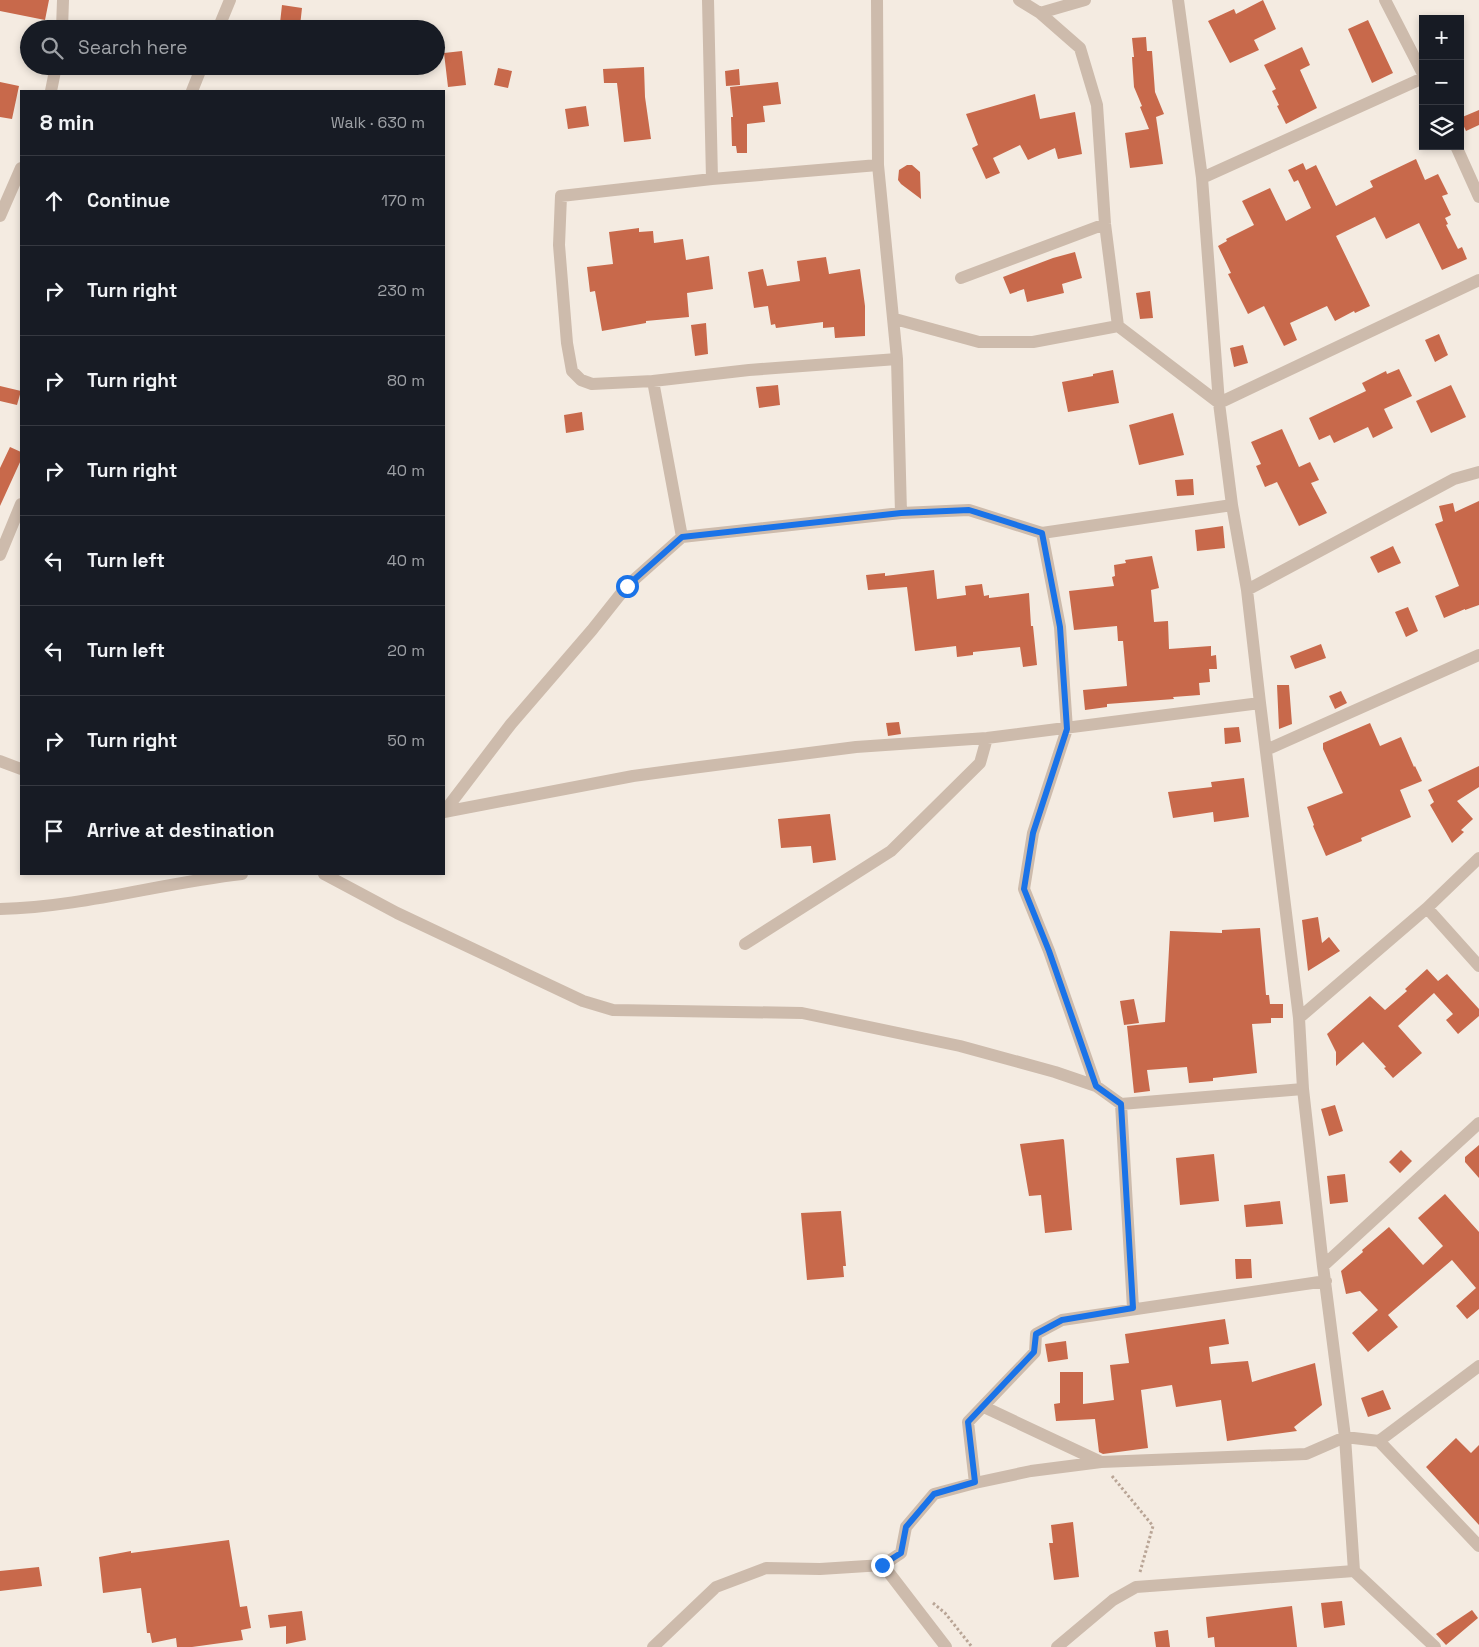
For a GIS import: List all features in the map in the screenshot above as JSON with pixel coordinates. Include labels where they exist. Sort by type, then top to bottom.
[{"type":"street","points":[[62,20],[63,0]]},
{"type":"street","points":[[222,20],[230,0]]},
{"type":"street","points":[[708,0],[712,179]]},
{"type":"street","points":[[877,0],[878,165],[898,359],[901,513]]},
{"type":"street","points":[[1018,0],[1040,13],[1080,48],[1096,105],[1105,224],[1118,326],[1219,403]]},
{"type":"street","points":[[1040,13],[1085,0]]},
{"type":"street","points":[[1178,0],[1202,178],[1219,403],[1232,505],[1247,590],[1299,1018],[1303,1089],[1345,1437],[1354,1571],[1435,1647]]},
{"type":"street","points":[[1386,0],[1419,66]]},
{"type":"street","points":[[51,90],[54,75]]},
{"type":"street","points":[[192,90],[198,75]]},
{"type":"street","points":[[1202,178],[1419,80]]},
{"type":"street","points":[[1458,150],[1479,197]]},
{"type":"street","points":[[878,165],[712,179],[561,196],[559,245],[567,343],[572,371],[581,380],[592,384],[653,381],[749,370],[898,359]]},
{"type":"street","points":[[0,216],[20,170]]},
{"type":"street","points":[[961,278],[1105,224]]},
{"type":"street","points":[[1219,403],[1479,280]]},
{"type":"street","points":[[895,319],[979,342],[1033,342],[1118,326]]},
{"type":"street","points":[[653,381],[682,537]]},
{"type":"street","points":[[1247,590],[1454,479],[1479,472]]},
{"type":"street","points":[[445,811],[511,724],[592,630],[627,586],[682,537],[901,513],[969,510],[1042,533],[1232,505]]},
{"type":"street","points":[[0,555],[20,506]]},
{"type":"street","points":[[1042,533],[1060,627],[1067,729],[1033,833],[1024,889],[1049,951],[1096,1086]]},
{"type":"street","points":[[1266,750],[1479,655]]},
{"type":"street","points":[[445,812],[633,776],[692,768],[856,747],[987,738],[1067,729],[1260,703]]},
{"type":"street","points":[[744,944],[891,851],[980,763],[987,738]]},
{"type":"street","points":[[0,761],[20,769]]},
{"type":"street","points":[[1299,1018],[1427,908],[1479,858]]},
{"type":"street","points":[[0,909],[32,908],[72,903],[234,875]]},
{"type":"street","points":[[326,875],[397,913],[583,1001],[613,1010],[802,1013],[960,1046],[1055,1072],[1096,1086],[1121,1104],[1303,1089]]},
{"type":"street","points":[[1427,908],[1479,966]]},
{"type":"street","points":[[1121,1104],[1133,1308]]},
{"type":"street","points":[[1323,1266],[1479,1123]]},
{"type":"street","points":[[975,1482],[968,1422],[1034,1352],[1036,1334],[1062,1320],[1326,1281]]},
{"type":"street","points":[[653,1647],[716,1587],[766,1568],[820,1569],[882,1565],[901,1553],[906,1527],[934,1494],[975,1482],[1031,1471],[1101,1462],[1306,1454],[1345,1437],[1379,1440],[1479,1366]]},
{"type":"street","points":[[984,1407],[1101,1462]]},
{"type":"street","points":[[1379,1440],[1479,1546]]},
{"type":"street","points":[[882,1565],[946,1647]]},
{"type":"street","points":[[1057,1647],[1113,1600],[1136,1587],[1354,1571]]},
{"type":"path","points":[[1101,1462],[1153,1526],[1136,1587]]},
{"type":"building","points":[[0,0],[49,0],[45,20],[0,11]]},
{"type":"building","points":[[1263,0],[1276,29],[1254,40],[1259,50],[1230,63],[1208,21],[1234,9],[1236,14]]},
{"type":"building","points":[[282,5],[302,8],[301,20],[280,20]]},
{"type":"building","points":[[1368,20],[1393,73],[1372,83],[1348,29]]},
{"type":"building","points":[[1146,37],[1147,51],[1152,51],[1155,92],[1164,114],[1156,117],[1163,164],[1130,168],[1125,133],[1149,129],[1134,87],[1132,57],[1134,57],[1132,38]]},
{"type":"building","points":[[1302,47],[1310,65],[1300,70],[1317,108],[1286,124],[1272,91],[1276,89],[1264,65]]},
{"type":"building","points":[[462,51],[466,85],[448,87],[445,53]]},
{"type":"building","points":[[644,67],[645,97],[651,139],[624,142],[617,83],[604,83],[603,69]]},
{"type":"building","points":[[498,68],[512,71],[508,88],[494,85]]},
{"type":"building","points":[[739,69],[740,85],[726,86],[725,71]]},
{"type":"building","points":[[0,82],[19,86],[12,119],[0,117]]},
{"type":"building","points":[[778,82],[781,104],[763,106],[765,122],[747,124],[747,153],[737,153],[736,146],[732,146],[731,117],[733,117],[730,87]]},
{"type":"building","points":[[1035,94],[1040,119],[1075,112],[1082,154],[1058,159],[1055,148],[1028,160],[1020,145],[993,158],[1000,173],[986,179],[972,148],[978,145],[966,114]]},
{"type":"building","points":[[586,106],[589,126],[568,129],[565,109]]},
{"type":"building","points":[[1479,110],[1479,125],[1466,131],[1464,116]]},
{"type":"building","points":[[1416,159],[1425,180],[1438,174],[1448,194],[1442,196],[1451,215],[1445,218],[1448,224],[1446,225],[1458,249],[1462,247],[1467,259],[1442,270],[1419,223],[1386,239],[1375,217],[1336,236],[1370,306],[1355,313],[1354,311],[1335,321],[1327,306],[1290,323],[1297,340],[1284,346],[1264,306],[1248,314],[1228,274],[1231,273],[1218,246],[1227,241],[1226,239],[1254,225],[1242,201],[1270,188],[1286,221],[1311,208],[1298,180],[1294,182],[1288,170],[1303,163],[1306,170],[1316,165],[1336,206],[1373,187],[1370,181]]},
{"type":"building","points":[[907,165],[912,165],[920,172],[921,199],[898,180],[899,170]]},
{"type":"building","points":[[639,228],[639,232],[653,231],[654,243],[683,239],[686,260],[709,256],[713,289],[687,293],[689,317],[646,321],[646,323],[602,331],[595,291],[590,292],[587,267],[613,264],[609,232]]},
{"type":"building","points":[[1075,252],[1082,278],[1062,284],[1064,293],[1027,302],[1024,289],[1010,294],[1003,277],[1053,258]]},
{"type":"building","points":[[826,257],[829,274],[860,269],[865,306],[865,336],[835,338],[834,327],[823,328],[823,322],[776,328],[775,324],[771,325],[768,306],[754,308],[748,272],[763,269],[767,286],[800,281],[797,261]]},
{"type":"building","points":[[1150,291],[1153,318],[1140,319],[1136,293]]},
{"type":"building","points":[[706,323],[708,354],[695,356],[691,325]]},
{"type":"building","points":[[1439,334],[1448,355],[1435,362],[1425,340]]},
{"type":"building","points":[[1243,345],[1248,363],[1234,367],[1230,348]]},
{"type":"building","points":[[1399,369],[1412,396],[1384,409],[1393,428],[1373,438],[1368,427],[1334,443],[1330,435],[1319,440],[1309,418],[1366,391],[1362,383],[1386,371],[1387,374]]},
{"type":"building","points":[[1113,370],[1119,403],[1068,412],[1062,382]]},
{"type":"building","points":[[778,385],[780,405],[759,408],[756,387]]},
{"type":"building","points":[[1451,385],[1466,417],[1431,433],[1416,401]]},
{"type":"building","points":[[0,386],[20,391],[17,405],[0,401]]},
{"type":"building","points":[[582,412],[584,430],[566,433],[564,415]]},
{"type":"building","points":[[1173,413],[1184,455],[1139,465],[1129,425]]},
{"type":"building","points":[[1282,429],[1299,467],[1310,462],[1319,480],[1311,483],[1327,513],[1299,526],[1277,482],[1265,487],[1256,466],[1261,464],[1251,442]]},
{"type":"building","points":[[10,447],[20,452],[20,462],[0,506],[0,468]]},
{"type":"building","points":[[1193,479],[1194,495],[1177,496],[1175,480]]},
{"type":"building","points":[[1479,501],[1479,605],[1444,618],[1435,596],[1459,586],[1435,524],[1443,521],[1439,506],[1453,503],[1455,512]]},
{"type":"building","points":[[1223,526],[1225,548],[1197,551],[1195,530]]},
{"type":"building","points":[[1393,546],[1401,563],[1378,573],[1370,557]]},
{"type":"building","points":[[1152,556],[1159,588],[1151,590],[1154,622],[1168,621],[1169,649],[1211,646],[1211,656],[1216,655],[1217,669],[1209,669],[1210,682],[1199,683],[1200,695],[1107,704],[1107,707],[1085,710],[1083,690],[1127,686],[1123,641],[1118,641],[1117,626],[1074,630],[1069,591],[1114,586],[1112,577],[1115,576],[1114,565],[1126,563],[1125,560]]},
{"type":"building","points":[[934,570],[937,599],[966,595],[965,586],[982,584],[984,596],[989,595],[989,598],[1029,593],[1031,626],[1033,626],[1037,665],[1023,667],[1020,647],[973,652],[973,655],[957,657],[956,646],[915,651],[907,587],[868,590],[866,575],[885,573],[885,576]]},
{"type":"building","points":[[1408,607],[1418,631],[1406,637],[1395,612]]},
{"type":"building","points":[[1321,644],[1326,658],[1295,669],[1290,656]]},
{"type":"building","points":[[1277,685],[1289,685],[1292,724],[1279,729]]},
{"type":"building","points":[[1341,691],[1347,703],[1335,709],[1329,696]]},
{"type":"building","points":[[899,722],[901,734],[888,736],[886,723]]},
{"type":"building","points":[[1370,723],[1380,746],[1401,737],[1422,781],[1400,790],[1411,817],[1361,838],[1362,841],[1326,856],[1307,807],[1343,793],[1323,749],[1323,743]]},
{"type":"building","points":[[1239,727],[1241,742],[1225,744],[1224,728]]},
{"type":"building","points":[[1479,766],[1479,787],[1457,801],[1473,819],[1461,830],[1464,832],[1452,843],[1430,805],[1434,802],[1428,790]]},
{"type":"building","points":[[1244,778],[1249,817],[1214,822],[1213,812],[1173,818],[1168,792],[1212,787],[1211,782]]},
{"type":"building","points":[[830,814],[836,860],[813,863],[811,846],[781,848],[778,819]]},
{"type":"building","points":[[1318,917],[1322,943],[1329,937],[1340,951],[1308,971],[1302,920]]},
{"type":"building","points":[[1260,928],[1266,995],[1269,995],[1270,1004],[1283,1004],[1283,1018],[1271,1018],[1271,1023],[1252,1024],[1257,1073],[1213,1078],[1213,1081],[1189,1083],[1187,1067],[1147,1070],[1150,1091],[1134,1093],[1127,1026],[1165,1022],[1170,931],[1222,933],[1222,930]]},
{"type":"building","points":[[1427,969],[1438,981],[1447,974],[1479,1009],[1479,1016],[1458,1034],[1446,1020],[1453,1014],[1434,993],[1398,1026],[1422,1053],[1393,1078],[1384,1068],[1386,1067],[1363,1042],[1336,1066],[1336,1052],[1327,1034],[1370,996],[1385,1010],[1407,991],[1405,989]]},
{"type":"building","points":[[1134,999],[1139,1023],[1124,1025],[1120,1001]]},
{"type":"building","points":[[1335,1105],[1343,1131],[1329,1136],[1321,1109]]},
{"type":"building","points":[[1063,1139],[1072,1230],[1045,1233],[1041,1195],[1029,1196],[1020,1144]]},
{"type":"building","points":[[1479,1145],[1479,1178],[1465,1162],[1465,1157]]},
{"type":"building","points":[[1401,1150],[1412,1161],[1400,1173],[1389,1162]]},
{"type":"building","points":[[1214,1154],[1219,1201],[1180,1205],[1176,1158]]},
{"type":"building","points":[[1345,1174],[1348,1202],[1330,1204],[1327,1176]]},
{"type":"building","points":[[1445,1194],[1479,1232],[1479,1309],[1467,1319],[1456,1306],[1476,1288],[1452,1260],[1388,1315],[1398,1327],[1368,1352],[1352,1333],[1378,1310],[1360,1291],[1346,1294],[1341,1271],[1389,1227],[1423,1265],[1443,1246],[1418,1218]]},
{"type":"building","points":[[1280,1201],[1283,1224],[1246,1227],[1244,1205]]},
{"type":"building","points":[[841,1211],[846,1266],[843,1266],[844,1277],[807,1280],[801,1213]]},
{"type":"building","points":[[1235,1259],[1251,1259],[1252,1278],[1236,1279]]},
{"type":"building","points":[[1225,1319],[1229,1344],[1209,1347],[1211,1364],[1248,1361],[1252,1382],[1315,1363],[1322,1405],[1294,1427],[1297,1431],[1227,1441],[1221,1400],[1176,1407],[1172,1385],[1141,1390],[1148,1448],[1103,1454],[1099,1452],[1095,1419],[1056,1421],[1054,1404],[1060,1403],[1060,1372],[1083,1372],[1083,1404],[1114,1400],[1110,1365],[1129,1363],[1125,1334]]},
{"type":"building","points":[[1066,1341],[1068,1359],[1048,1362],[1045,1344]]},
{"type":"building","points":[[1383,1390],[1391,1409],[1368,1417],[1361,1398]]},
{"type":"building","points":[[1456,1438],[1471,1453],[1479,1445],[1479,1525],[1426,1467]]},
{"type":"building","points":[[1073,1522],[1079,1577],[1054,1580],[1049,1543],[1053,1543],[1051,1525]]},
{"type":"building","points":[[229,1540],[240,1607],[247,1606],[251,1628],[241,1630],[243,1640],[192,1647],[177,1647],[176,1638],[152,1643],[150,1633],[147,1633],[141,1588],[103,1593],[99,1557],[131,1551],[131,1553]]},
{"type":"building","points":[[39,1567],[42,1586],[0,1591],[0,1571]]},
{"type":"building","points":[[1342,1601],[1345,1625],[1324,1628],[1321,1603]]},
{"type":"building","points":[[1292,1606],[1297,1647],[1215,1647],[1214,1637],[1208,1638],[1206,1617]]},
{"type":"building","points":[[1472,1610],[1478,1618],[1446,1645],[1436,1634]]},
{"type":"building","points":[[302,1611],[306,1640],[286,1644],[286,1626],[270,1628],[268,1615]]},
{"type":"building","points":[[1168,1630],[1170,1647],[1156,1647],[1154,1632]]},
{"type":"route","points":[[627,586],[682,537],[901,513],[969,510],[1042,533],[1060,627],[1067,729],[1033,833],[1024,889],[1049,951],[1096,1086],[1121,1104],[1133,1308],[1062,1320],[1036,1334],[1034,1352],[968,1422],[975,1482],[934,1494],[906,1527],[901,1553],[882,1565]]}]
